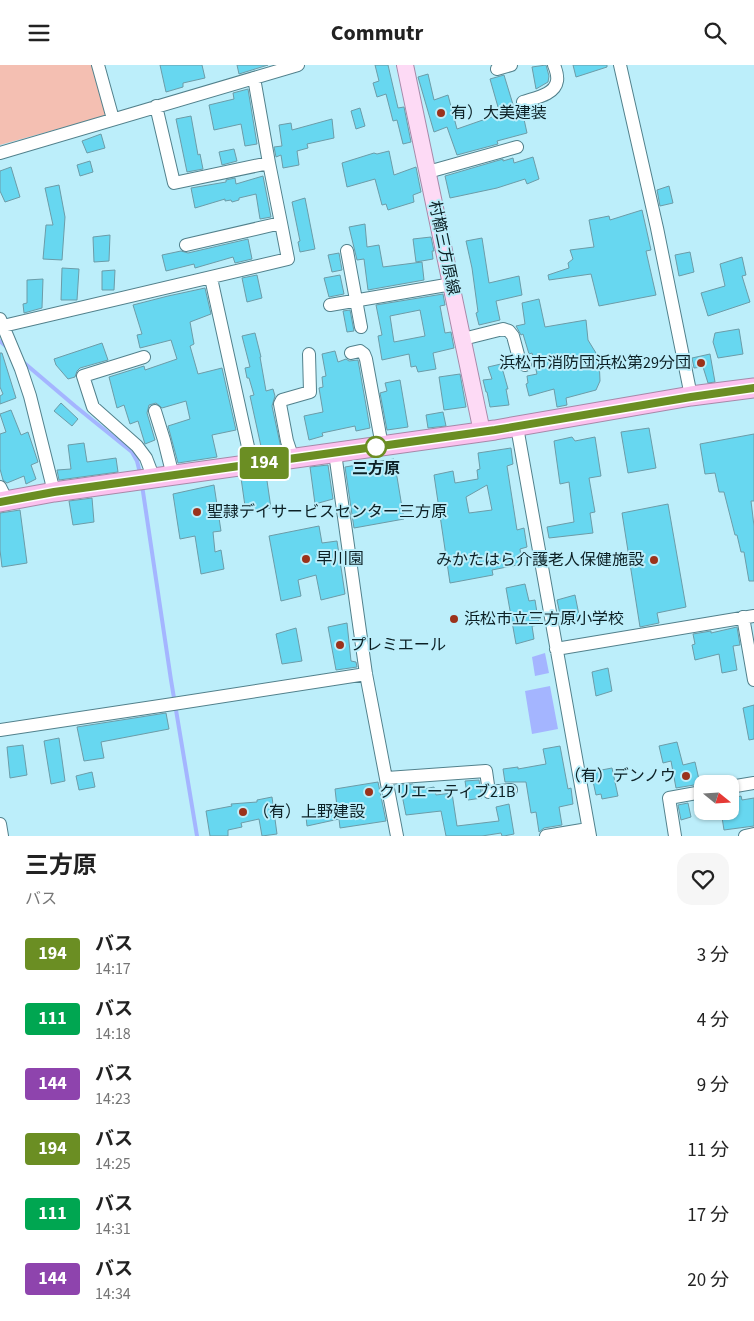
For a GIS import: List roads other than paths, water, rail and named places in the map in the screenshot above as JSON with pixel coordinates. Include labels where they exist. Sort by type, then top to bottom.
[{"type":"highway","points":[[2,496],[54,492],[152,479],[517,427],[754,388]]},
{"type":"main road","name":"村櫛三方原線","points":[[405,65],[482,432]]},
{"type":"street","points":[[98,65],[113,119]]},
{"type":"street","points":[[0,153],[298,65]]},
{"type":"street","points":[[497,69],[510,65]]},
{"type":"street","points":[[523,101],[545,95],[556,86],[558,80],[554,65]]},
{"type":"street","points":[[623,66],[691,397]]},
{"type":"street","points":[[54,492],[30,396],[21,369],[1,323],[211,278],[288,259],[254,78]]},
{"type":"street","points":[[156,106],[174,183],[269,163]]},
{"type":"street","points":[[428,172],[517,147]]},
{"type":"street","points":[[186,245],[281,223]]},
{"type":"street","points":[[347,251],[362,327]]},
{"type":"street","points":[[211,278],[252,465]]},
{"type":"street","points":[[330,305],[452,284]]},
{"type":"street","points":[[463,339],[503,329],[509,331],[513,337],[520,362],[525,365]]},
{"type":"street","points":[[351,353],[360,351],[366,359],[382,446]]},
{"type":"street","points":[[293,459],[287,441],[280,404],[282,400],[310,392],[309,354]]},
{"type":"street","points":[[144,357],[83,376],[93,407],[137,446],[146,458],[152,479]]},
{"type":"street","points":[[152,479],[164,440],[155,411]]},
{"type":"street","points":[[517,427],[589,833],[546,836]]},
{"type":"street","points":[[335,453],[366,674],[397,836]]},
{"type":"street","points":[[556,649],[748,616],[754,680]]},
{"type":"street","points":[[0,730],[366,674]]},
{"type":"street","points":[[387,778],[486,771],[489,791],[511,790]]},
{"type":"street","points":[[739,786],[754,783]]},
{"type":"street","points":[[675,836],[669,798],[694,793]]},
{"type":"street","points":[[0,824],[2,836]]},
{"type":"street","points":[[745,836],[754,835]]},
{"type":"water","points":[[545,653],[549,673],[535,676],[532,657]]},
{"type":"water","points":[[550,686],[558,729],[532,734],[525,691]]},
{"type":"waterway","points":[[0,341],[8,348]]},
{"type":"waterway","points":[[22,361],[132,452],[140,473]]},
{"type":"waterway","points":[[142,485],[171,680],[197,836]]},
{"type":"place","name":"有）大美建装","points":[[441,113]]},
{"type":"place","name":"浜松市消防団浜松第29分団","points":[[701,363]]},
{"type":"place","name":"三方原","points":[[376,447]]},
{"type":"place","name":"聖隷デイサービスセンター三方原","points":[[197,512]]},
{"type":"place","name":"早川園","points":[[306,559]]},
{"type":"place","name":"みかたはら介護老人保健施設","points":[[654,560]]},
{"type":"place","name":"浜松市立三方原小学校","points":[[454,619]]},
{"type":"place","name":"プレミエール","points":[[340,645]]},
{"type":"place","name":"（有）デンノウ","points":[[686,776]]},
{"type":"place","name":"クリエーティブ21B","points":[[369,792]]},
{"type":"place","name":"（有）上野建設","points":[[243,812]]}]
